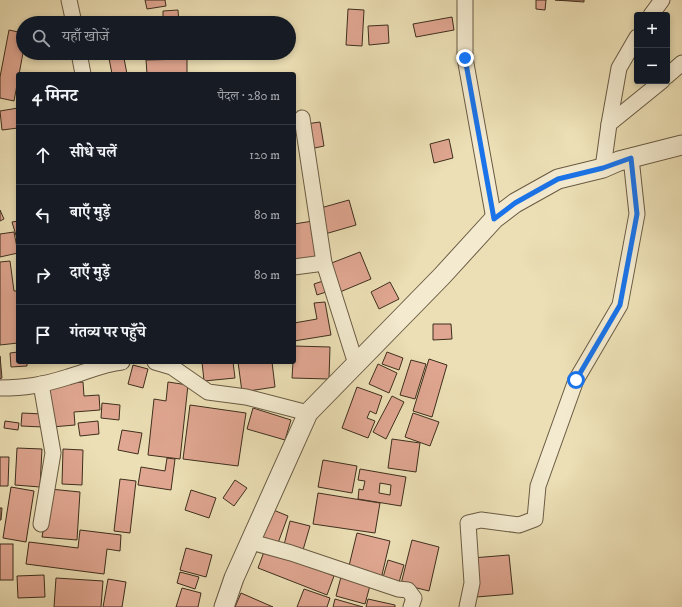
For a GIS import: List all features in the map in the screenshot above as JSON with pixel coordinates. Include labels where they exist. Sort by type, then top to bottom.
[{"type":"street","points":[[69,0],[72,16]]},
{"type":"street","points":[[465,0],[465,58],[494,219]]},
{"type":"street","points":[[653,12],[662,0]]},
{"type":"street","points":[[603,168],[619,68],[634,42]]},
{"type":"street","points":[[81,60],[83,72]]},
{"type":"street","points":[[670,73],[682,63]]},
{"type":"street","points":[[610,124],[658,84]]},
{"type":"street","points":[[302,118],[324,263],[356,364]]},
{"type":"street","points":[[224,607],[308,413],[442,276],[494,219],[515,203],[558,179],[603,168],[631,158],[682,145]]},
{"type":"street","points":[[467,607],[472,583],[468,523],[481,520],[519,525],[535,519],[538,486],[576,380],[620,305],[637,214],[631,158]]},
{"type":"street","points":[[296,267],[324,263]]},
{"type":"street","points":[[0,388],[27,388],[69,377],[104,364]]},
{"type":"street","points":[[162,364],[172,367],[208,392],[246,396],[308,413]]},
{"type":"street","points":[[41,384],[53,454],[41,524]]},
{"type":"street","points":[[251,542],[291,553],[398,589],[408,590],[414,598],[412,607]]},
{"type":"building","points":[[145,0],[165,0],[166,6],[147,9]]},
{"type":"building","points":[[536,0],[546,0],[545,10],[536,9]]},
{"type":"building","points":[[555,0],[584,0],[584,2]]},
{"type":"building","points":[[348,9],[364,10],[362,46],[346,45]]},
{"type":"building","points":[[178,10],[178,16],[163,16],[163,11]]},
{"type":"building","points":[[452,17],[454,30],[416,37],[413,24]]},
{"type":"building","points":[[388,25],[389,43],[369,45],[368,26]]},
{"type":"building","points":[[9,30],[16,32],[16,60],[22,60],[19,72],[16,72],[16,90],[14,101],[0,98],[0,77]]},
{"type":"building","points":[[109,60],[124,60],[127,72],[112,72]]},
{"type":"building","points":[[146,60],[187,60],[187,72],[147,72]]},
{"type":"building","points":[[16,108],[16,128],[2,130],[0,111]]},
{"type":"building","points":[[320,122],[324,146],[310,149],[306,124]]},
{"type":"building","points":[[449,139],[453,158],[434,163],[430,144]]},
{"type":"building","points":[[349,200],[356,225],[325,234],[317,209]]},
{"type":"building","points":[[0,210],[4,219],[0,221]]},
{"type":"building","points":[[16,221],[16,235],[12,222]]},
{"type":"building","points":[[313,221],[321,259],[296,265],[296,224]]},
{"type":"building","points":[[14,232],[16,253],[0,257],[0,234]]},
{"type":"building","points":[[360,252],[371,279],[340,292],[329,264]]},
{"type":"building","points":[[10,261],[14,291],[16,291],[16,343],[0,345],[0,262]]},
{"type":"building","points":[[326,280],[329,291],[317,295],[314,284]]},
{"type":"building","points":[[390,282],[399,299],[379,309],[371,292]]},
{"type":"building","points":[[325,302],[331,335],[296,341],[296,323],[317,319],[314,303]]},
{"type":"building","points":[[433,324],[451,324],[452,339],[433,340]]},
{"type":"building","points":[[296,346],[330,347],[329,379],[292,378],[293,364],[296,364]]},
{"type":"building","points":[[16,352],[16,364],[27,364],[27,366],[11,367],[10,353]]},
{"type":"building","points":[[387,352],[403,358],[399,370],[382,364]]},
{"type":"building","points":[[0,356],[2,378],[0,379]]},
{"type":"building","points":[[429,359],[447,365],[432,417],[413,411]]},
{"type":"building","points":[[411,360],[426,364],[415,399],[400,395]]},
{"type":"building","points":[[202,364],[233,364],[235,378],[204,381]]},
{"type":"building","points":[[238,364],[272,364],[275,387],[242,392]]},
{"type":"building","points":[[378,364],[397,373],[389,393],[369,384]]},
{"type":"building","points":[[133,365],[148,369],[143,388],[128,384]]},
{"type":"building","points":[[83,382],[84,396],[99,395],[100,410],[74,412],[75,425],[52,427],[48,385]]},
{"type":"building","points":[[168,382],[188,385],[180,459],[148,455],[154,399],[166,401]]},
{"type":"building","points":[[357,387],[382,396],[376,414],[370,411],[367,418],[375,421],[368,438],[342,428]]},
{"type":"building","points":[[392,396],[404,402],[386,439],[373,432]]},
{"type":"building","points":[[102,403],[120,405],[119,420],[101,418]]},
{"type":"building","points":[[190,405],[246,413],[238,466],[183,459]]},
{"type":"building","points":[[253,408],[291,420],[285,440],[247,429]]},
{"type":"building","points":[[22,413],[43,414],[43,427],[21,426]]},
{"type":"building","points":[[413,413],[439,422],[430,446],[405,437]]},
{"type":"building","points":[[5,421],[19,423],[18,430],[4,428]]},
{"type":"building","points":[[98,421],[99,434],[80,436],[78,423]]},
{"type":"building","points":[[122,430],[142,433],[138,454],[118,450]]},
{"type":"building","points":[[392,439],[420,443],[416,472],[388,468]]},
{"type":"building","points":[[17,448],[42,449],[40,487],[15,485]]},
{"type":"building","points":[[63,449],[83,450],[82,485],[62,484]]},
{"type":"building","points":[[0,457],[9,457],[8,486],[0,486]]},
{"type":"building","points":[[167,458],[175,459],[171,490],[138,485],[141,467],[165,471]]},
{"type":"building","points":[[323,460],[357,466],[352,493],[318,487]]},
{"type":"building","points":[[360,469],[406,477],[401,506],[358,499],[359,489],[363,490],[365,481],[358,480]],"holes":[[[380,483],[391,485],[390,495],[379,493]]]},
{"type":"building","points":[[120,479],[136,481],[130,533],[114,531]]},
{"type":"building","points":[[235,480],[247,488],[234,506],[223,498]]},
{"type":"building","points":[[11,487],[34,491],[26,542],[3,538]]},
{"type":"building","points":[[50,489],[80,492],[77,540],[42,537]]},
{"type":"building","points":[[191,490],[216,498],[209,518],[185,510]]},
{"type":"building","points":[[318,493],[380,503],[375,533],[313,524]]},
{"type":"building","points":[[0,508],[2,508],[1,520],[0,520]]},
{"type":"building","points":[[271,509],[288,516],[278,543],[261,536]]},
{"type":"building","points":[[290,521],[310,526],[303,550],[284,545]]},
{"type":"building","points":[[80,530],[121,535],[120,551],[107,549],[104,574],[26,564],[29,542],[78,548]]},
{"type":"building","points":[[357,533],[390,541],[381,579],[348,570]]},
{"type":"building","points":[[412,540],[439,547],[429,591],[401,584]]},
{"type":"building","points":[[0,544],[13,544],[13,580],[0,580]]},
{"type":"building","points":[[186,548],[212,555],[206,577],[180,570]]},
{"type":"building","points":[[265,549],[334,576],[327,595],[258,568]]},
{"type":"building","points":[[509,555],[513,594],[476,597],[472,558]]},
{"type":"building","points":[[388,560],[404,565],[398,586],[382,581]]},
{"type":"building","points":[[180,572],[199,577],[195,589],[177,583]]},
{"type":"building","points":[[342,573],[371,582],[365,604],[336,596]]},
{"type":"building","points":[[44,575],[45,597],[18,598],[17,576]]},
{"type":"building","points":[[56,578],[103,581],[101,607],[54,607]]},
{"type":"building","points":[[108,579],[126,582],[122,607],[103,607]]},
{"type":"building","points":[[182,588],[201,593],[198,607],[176,607]]},
{"type":"building","points":[[304,589],[330,598],[327,607],[297,607]]},
{"type":"building","points":[[241,593],[273,607],[235,607]]},
{"type":"building","points":[[335,599],[363,607],[333,607]]},
{"type":"building","points":[[368,599],[395,605],[395,607],[366,607]]},
{"type":"route","points":[[465,58],[494,219],[515,203],[558,179],[603,168],[619,161],[631,158],[637,214],[620,305],[576,380]]}]
